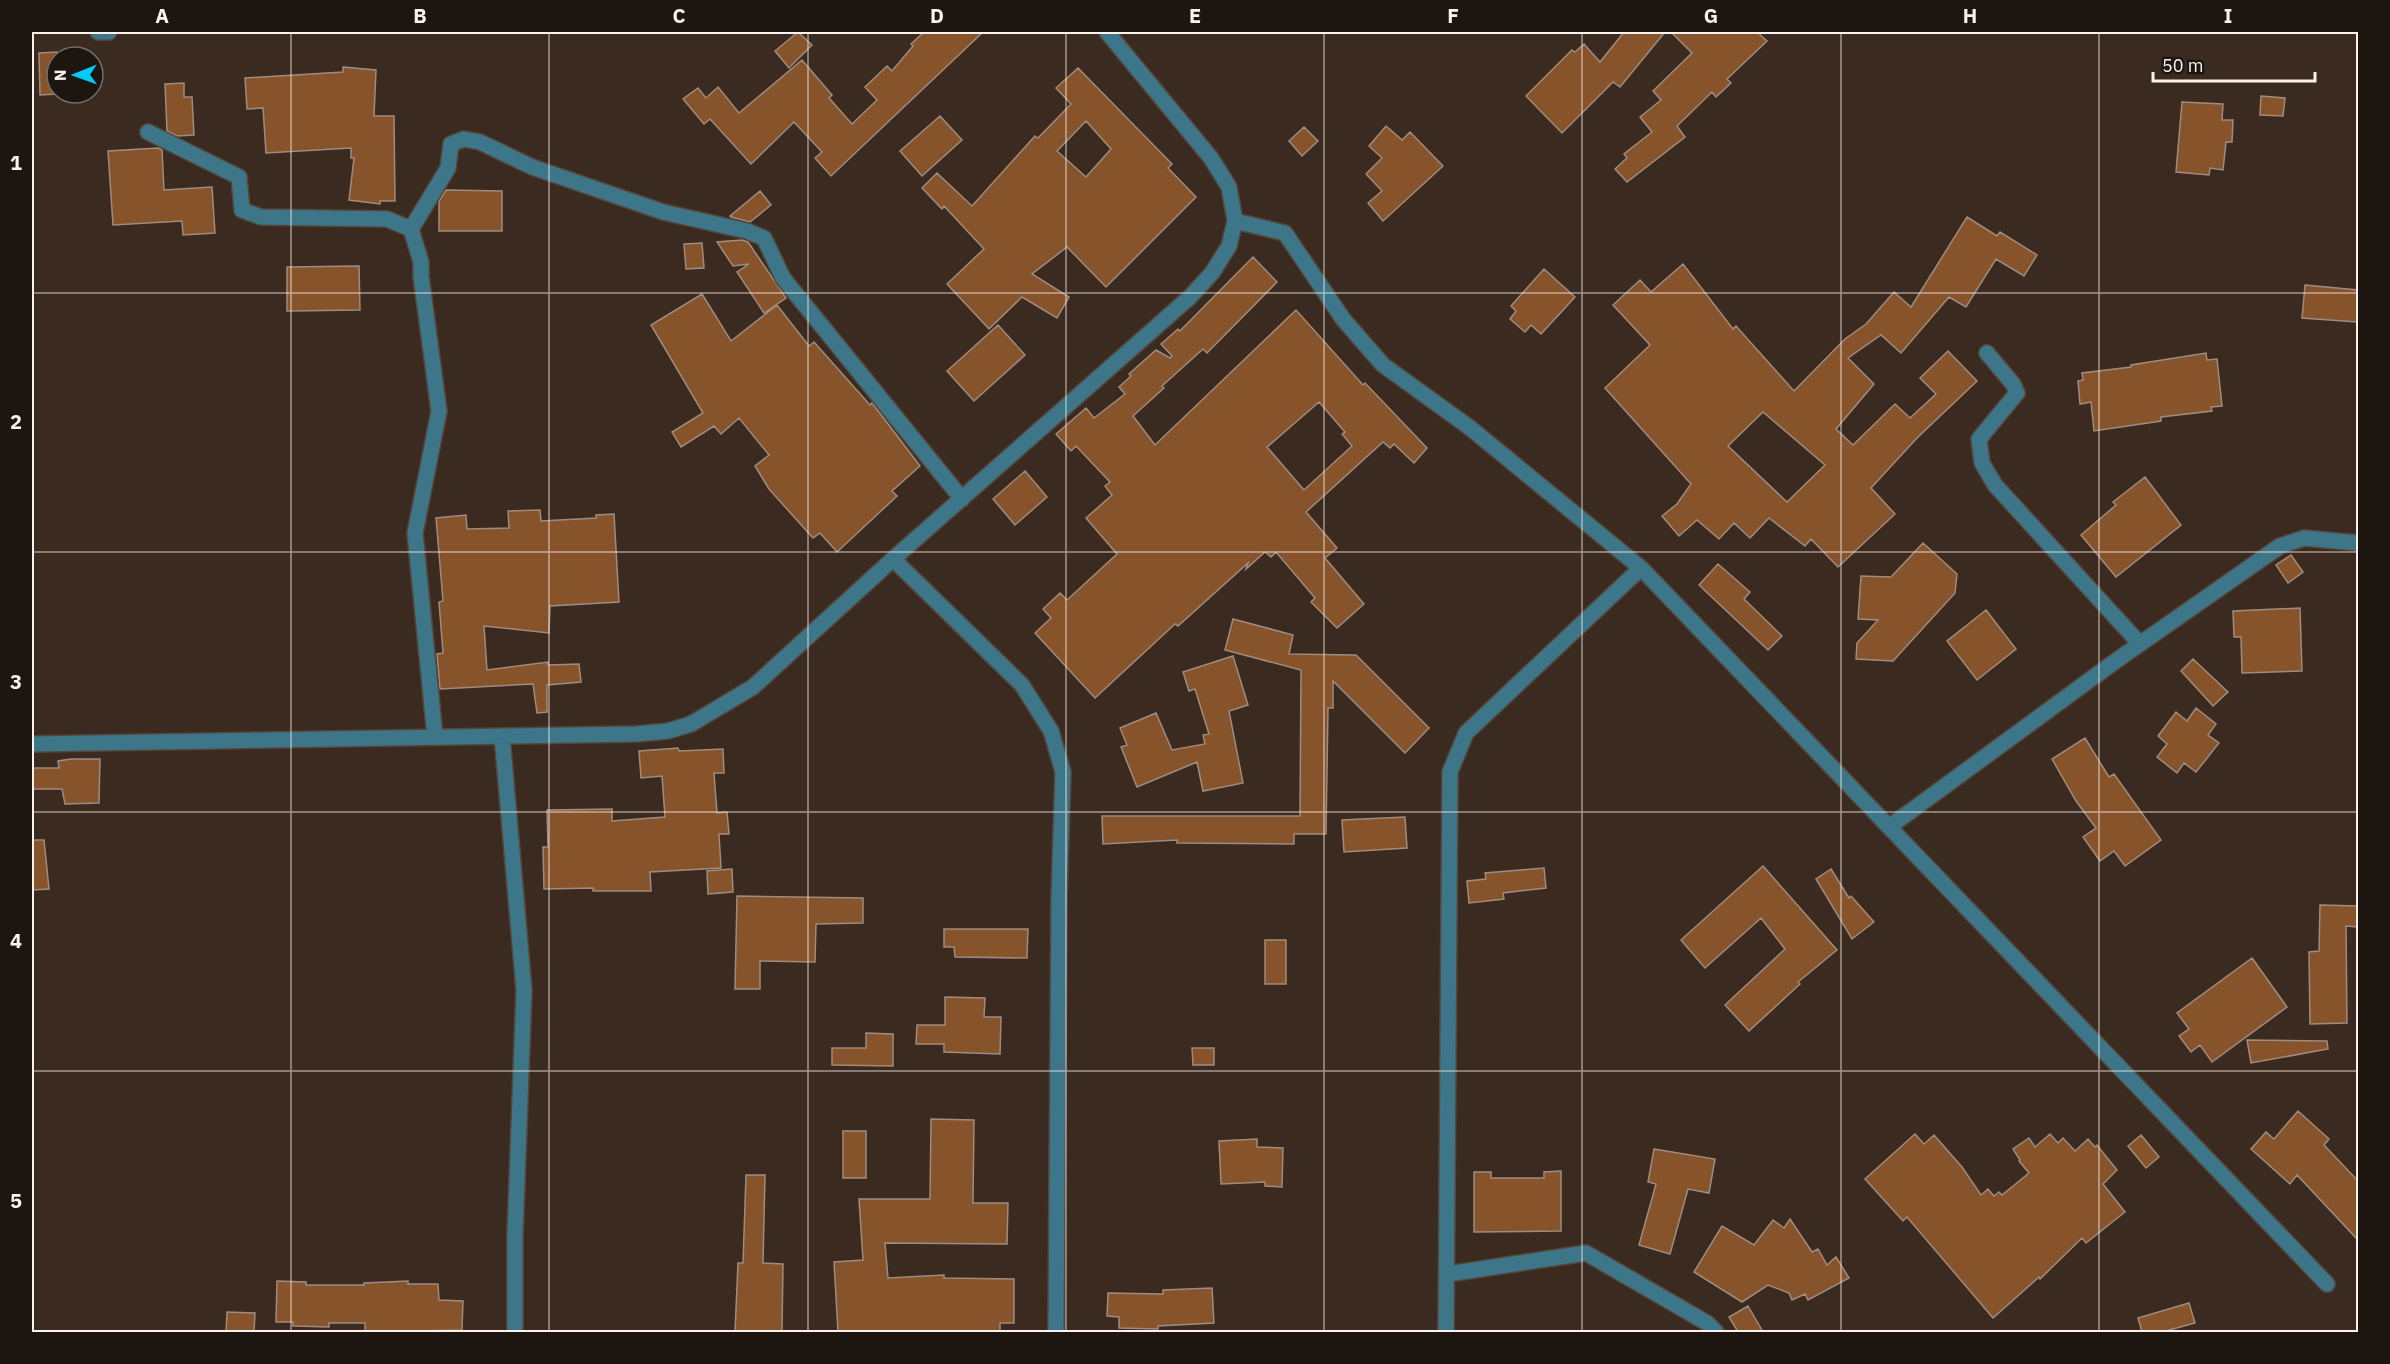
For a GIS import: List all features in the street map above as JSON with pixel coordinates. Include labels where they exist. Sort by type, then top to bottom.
[{"type":"street","points":[[99,32],[109,32]]},
{"type":"street","points":[[32,744],[636,734],[668,731],[691,724],[753,687],[893,559],[1190,297],[1212,273],[1229,246],[1236,221],[1230,187],[1211,158],[1107,32]]},
{"type":"street","points":[[148,132],[240,177],[242,210],[261,217],[387,219],[411,229]]},
{"type":"street","points":[[435,737],[414,533],[416,513],[439,411],[421,262],[411,229],[448,168],[451,144],[465,139],[480,142],[532,167],[663,212],[747,231],[764,238],[783,278],[962,499]]},
{"type":"street","points":[[1236,221],[1285,233],[1343,319],[1383,365],[1469,427],[1641,568],[2327,1284]]},
{"type":"street","points":[[1987,353],[2013,384],[2017,393],[1979,439],[1982,463],[1995,485],[2139,644]]},
{"type":"street","points":[[1889,827],[2139,644],[2280,546],[2304,538],[2358,543]]},
{"type":"street","points":[[893,559],[1022,685],[1052,731],[1063,772],[1058,920],[1056,1332]]},
{"type":"street","points":[[1446,1332],[1450,772],[1466,733],[1641,568]]},
{"type":"street","points":[[502,736],[524,990],[515,1234],[515,1332]]},
{"type":"street","points":[[1448,1274],[1586,1253],[1707,1323],[1716,1332]]},
{"type":"building","points":[[798,32],[812,45],[789,68],[775,51]]},
{"type":"building","points":[[924,32],[983,32],[831,176],[815,158],[822,152],[794,122],[751,164],[710,119],[704,124],[683,99],[698,88],[706,98],[718,87],[739,113],[802,60],[832,95],[829,98],[852,124],[877,100],[865,87],[887,66],[892,71],[913,46],[911,44]]},
{"type":"building","points":[[1624,32],[1665,32],[1620,87],[1613,82],[1562,133],[1526,96],[1572,50],[1575,52],[1584,44],[1600,62]]},
{"type":"building","points":[[1671,32],[1757,32],[1767,41],[1727,79],[1731,83],[1716,97],[1712,92],[1677,126],[1685,137],[1627,182],[1615,169],[1627,158],[1624,154],[1652,132],[1640,117],[1661,100],[1653,91],[1692,53]]},
{"type":"building","points":[[39,53],[45,53],[45,95],[40,95]]},
{"type":"building","points":[[343,67],[376,70],[374,116],[394,116],[395,201],[380,201],[380,204],[349,200],[354,158],[351,158],[351,148],[266,153],[263,108],[247,109],[245,78],[343,72]]},
{"type":"building","points":[[1078,68],[1172,164],[1168,168],[1196,197],[1106,287],[1067,247],[1032,274],[1069,297],[1057,318],[1022,297],[989,329],[947,284],[984,249],[944,206],[942,209],[922,188],[937,173],[972,206],[1035,136],[1038,138],[1071,104],[1056,88]],"holes":[[[1086,121],[1111,149],[1086,177],[1057,151]]]},
{"type":"building","points":[[184,83],[184,97],[192,97],[194,135],[177,136],[167,131],[165,84]]},
{"type":"building","points":[[2261,96],[2285,98],[2283,116],[2260,115]]},
{"type":"building","points":[[2182,102],[2223,104],[2222,120],[2233,120],[2232,142],[2226,142],[2223,170],[2210,168],[2209,175],[2176,172]]},
{"type":"building","points":[[940,116],[962,140],[922,176],[900,151]]},
{"type":"building","points":[[1386,126],[1402,140],[1410,132],[1443,166],[1383,221],[1368,203],[1382,191],[1366,174],[1382,158],[1369,146]]},
{"type":"building","points":[[1304,127],[1318,141],[1302,156],[1289,141]]},
{"type":"building","points":[[158,148],[162,150],[164,190],[212,187],[215,233],[183,235],[182,221],[113,225],[108,151]]},
{"type":"building","points":[[446,190],[502,191],[502,231],[439,231],[439,201]]},
{"type":"building","points":[[760,191],[771,205],[750,222],[730,216]]},
{"type":"building","points":[[1967,217],[1997,236],[2000,232],[2037,255],[2024,276],[1996,259],[1966,307],[1949,297],[1901,353],[1881,335],[1848,358],[1874,384],[1836,429],[1853,445],[1895,404],[1910,418],[1936,394],[1920,378],[1948,351],[1977,381],[1917,438],[1871,488],[1895,514],[1838,567],[1811,539],[1805,546],[1769,518],[1750,538],[1734,523],[1719,539],[1697,520],[1679,536],[1662,516],[1677,504],[1691,484],[1605,388],[1650,345],[1613,305],[1640,280],[1651,292],[1683,264],[1733,329],[1736,326],[1794,391],[1845,339],[1866,324],[1894,292],[1911,307]],"holes":[[[1763,412],[1825,465],[1787,502],[1728,446]]]},
{"type":"building","points":[[742,240],[748,242],[786,298],[764,313],[737,272],[749,264],[733,266],[717,242]]},
{"type":"building","points":[[702,243],[704,268],[686,269],[684,244]]},
{"type":"building","points":[[1253,257],[1277,282],[1207,353],[1203,349],[1133,416],[1155,445],[1296,310],[1363,385],[1365,383],[1427,448],[1414,463],[1394,444],[1390,448],[1383,442],[1306,512],[1337,548],[1325,558],[1364,604],[1337,628],[1311,602],[1315,598],[1276,552],[1271,557],[1265,552],[1246,569],[1248,563],[1178,626],[1175,624],[1095,698],[1035,633],[1051,618],[1043,609],[1060,593],[1067,600],[1117,554],[1086,518],[1112,495],[1105,486],[1110,482],[1076,446],[1071,451],[1056,434],[1086,408],[1094,418],[1125,394],[1119,387],[1131,376],[1129,374],[1156,350],[1170,358],[1172,356],[1161,344],[1178,329],[1180,331]],"holes":[[[1319,402],[1345,432],[1342,434],[1352,446],[1304,490],[1267,447]]]},
{"type":"building","points":[[359,266],[360,310],[287,311],[287,267]]},
{"type":"building","points":[[1544,269],[1575,297],[1541,334],[1531,325],[1525,332],[1510,319],[1516,311],[1511,306]]},
{"type":"building","points":[[2305,285],[2358,290],[2357,322],[2302,318]]},
{"type":"building","points":[[702,294],[731,341],[777,305],[809,346],[814,342],[870,405],[872,403],[920,466],[892,491],[897,496],[837,552],[820,533],[813,538],[769,489],[755,466],[769,455],[739,418],[721,434],[714,426],[681,447],[672,432],[703,413],[651,325]]},
{"type":"building","points":[[998,325],[1025,355],[974,401],[947,371]]},
{"type":"building","points":[[2206,353],[2207,360],[2217,359],[2222,406],[2211,407],[2212,411],[2161,417],[2161,421],[2094,431],[2091,402],[2080,404],[2078,381],[2083,380],[2082,373],[2131,367],[2131,365]]},
{"type":"building","points":[[1025,471],[1047,497],[1015,525],[993,499]]},
{"type":"building","points":[[2145,477],[2181,525],[2116,577],[2081,535],[2116,505],[2113,502]]},
{"type":"building","points":[[540,510],[541,521],[596,518],[596,515],[614,514],[619,602],[550,606],[549,633],[484,626],[487,670],[548,662],[548,665],[579,664],[581,682],[547,685],[547,712],[537,713],[533,684],[440,689],[437,654],[443,653],[439,602],[443,601],[436,518],[466,515],[467,529],[509,528],[508,511]]},
{"type":"building","points":[[1923,543],[1957,574],[1955,593],[1893,661],[1856,659],[1857,643],[1878,620],[1858,619],[1861,576],[1891,577]]},
{"type":"building","points":[[2291,555],[2303,572],[2288,583],[2276,565]]},
{"type":"building","points":[[1718,564],[1750,592],[1744,599],[1782,636],[1768,650],[1699,585]]},
{"type":"building","points":[[2300,608],[2302,671],[2242,673],[2241,637],[2234,637],[2233,611]]},
{"type":"building","points":[[1986,610],[2016,649],[1977,680],[1947,641]]},
{"type":"building","points":[[1233,619],[1293,635],[1289,654],[1356,655],[1429,728],[1405,753],[1333,681],[1333,708],[1328,708],[1326,834],[1294,834],[1294,844],[1177,843],[1177,840],[1103,844],[1102,816],[1300,816],[1301,670],[1225,650]]},
{"type":"building","points":[[1233,656],[1248,705],[1229,711],[1243,783],[1203,791],[1197,762],[1137,787],[1121,747],[1127,745],[1120,728],[1156,713],[1172,750],[1205,744],[1203,735],[1209,734],[1195,689],[1189,691],[1183,672]]},
{"type":"building","points":[[2193,659],[2228,692],[2213,706],[2181,671]]},
{"type":"building","points":[[2196,708],[2216,724],[2208,735],[2219,743],[2196,772],[2184,763],[2177,773],[2157,757],[2167,744],[2158,736],[2176,712],[2187,721]]},
{"type":"building","points":[[2085,738],[2109,777],[2114,774],[2161,840],[2125,866],[2114,851],[2100,861],[2083,837],[2096,828],[2076,801],[2052,759]]},
{"type":"building","points":[[678,748],[679,751],[723,749],[724,773],[714,773],[717,813],[727,812],[729,834],[719,834],[721,868],[650,872],[651,891],[593,891],[593,888],[544,889],[543,847],[548,847],[547,810],[612,809],[612,821],[665,817],[662,776],[641,778],[639,751]]},
{"type":"building","points":[[100,759],[99,803],[65,804],[62,789],[32,789],[32,768],[59,768],[58,761]]},
{"type":"building","points":[[1405,817],[1407,848],[1344,852],[1342,820]]},
{"type":"building","points":[[32,840],[44,840],[49,889],[32,890]]},
{"type":"building","points":[[1763,866],[1837,950],[1798,982],[1800,984],[1749,1031],[1725,1005],[1785,949],[1761,918],[1705,968],[1681,940]]},
{"type":"building","points":[[1544,868],[1546,888],[1503,893],[1504,899],[1469,903],[1467,881],[1486,879],[1485,873]]},
{"type":"building","points":[[732,869],[733,892],[708,894],[707,871]]},
{"type":"building","points":[[1831,869],[1849,898],[1851,896],[1874,922],[1852,939],[1816,879]]},
{"type":"building","points":[[737,896],[863,898],[863,923],[816,924],[815,962],[760,961],[760,989],[735,989]]},
{"type":"building","points":[[2320,905],[2358,906],[2358,927],[2346,926],[2347,1023],[2310,1024],[2309,952],[2319,951]]},
{"type":"building","points":[[944,929],[1028,929],[1027,958],[955,957],[954,947],[944,947]]},
{"type":"building","points":[[1265,940],[1286,940],[1286,984],[1265,984]]},
{"type":"building","points":[[2252,958],[2287,1007],[2212,1062],[2200,1045],[2191,1052],[2179,1036],[2189,1029],[2177,1013]]},
{"type":"building","points":[[945,997],[985,998],[984,1017],[1001,1017],[1000,1054],[944,1052],[944,1044],[916,1044],[917,1025],[945,1025]]},
{"type":"building","points":[[866,1033],[893,1034],[893,1066],[832,1065],[832,1048],[866,1048]]},
{"type":"building","points":[[2247,1040],[2327,1041],[2328,1049],[2251,1063]]},
{"type":"building","points":[[1192,1048],[1214,1048],[1214,1065],[1193,1065]]},
{"type":"building","points":[[2298,1111],[2329,1139],[2324,1145],[2358,1181],[2358,1240],[2297,1175],[2290,1184],[2251,1149],[2266,1132],[2274,1139]]},
{"type":"building","points":[[931,1119],[974,1120],[973,1203],[1008,1203],[1007,1244],[885,1243],[888,1278],[944,1275],[944,1278],[1014,1279],[1014,1323],[1000,1323],[1000,1332],[838,1332],[834,1262],[863,1260],[859,1199],[930,1199]]},
{"type":"building","points":[[843,1131],[866,1131],[866,1178],[843,1178]]},
{"type":"building","points":[[1915,1134],[1924,1144],[1934,1135],[1962,1167],[1981,1195],[1988,1189],[1994,1196],[1999,1192],[2002,1195],[2029,1173],[2013,1149],[2029,1138],[2035,1147],[2050,1134],[2058,1143],[2063,1138],[2075,1151],[2088,1139],[2095,1147],[2097,1145],[2117,1170],[2103,1184],[2125,1212],[2086,1243],[2082,1238],[2040,1279],[2039,1277],[1993,1318],[1907,1217],[1903,1221],[1865,1179]]},
{"type":"building","points":[[2141,1135],[2159,1157],[2146,1168],[2128,1146]]},
{"type":"building","points":[[1257,1139],[1257,1147],[1283,1148],[1282,1187],[1265,1186],[1265,1182],[1221,1184],[1219,1141]]},
{"type":"building","points":[[1654,1149],[1715,1159],[1709,1193],[1688,1189],[1670,1254],[1639,1245],[1656,1184],[1648,1182]]},
{"type":"building","points":[[1561,1171],[1561,1231],[1474,1232],[1474,1172],[1491,1172],[1491,1178],[1544,1178],[1544,1172]]},
{"type":"building","points":[[746,1175],[765,1175],[763,1263],[783,1264],[782,1332],[735,1332],[738,1263],[743,1263]]},
{"type":"building","points":[[1790,1219],[1812,1252],[1818,1249],[1827,1265],[1836,1257],[1849,1278],[1808,1300],[1805,1294],[1792,1300],[1789,1293],[1768,1285],[1742,1302],[1694,1272],[1722,1226],[1754,1245],[1773,1220],[1784,1228]]},
{"type":"building","points":[[277,1281],[306,1282],[306,1285],[364,1285],[364,1283],[408,1281],[408,1284],[438,1284],[439,1300],[463,1301],[462,1330],[365,1332],[365,1323],[329,1323],[329,1327],[293,1326],[293,1322],[276,1322]]},
{"type":"building","points":[[1212,1288],[1214,1323],[1158,1326],[1158,1329],[1119,1328],[1119,1317],[1107,1316],[1108,1293],[1163,1294],[1163,1290]]},
{"type":"building","points":[[2189,1303],[2195,1323],[2162,1332],[2142,1332],[2138,1318]]},
{"type":"building","points":[[1748,1306],[1763,1332],[1738,1332],[1729,1317]]},
{"type":"building","points":[[227,1312],[255,1313],[254,1332],[226,1332]]}]
